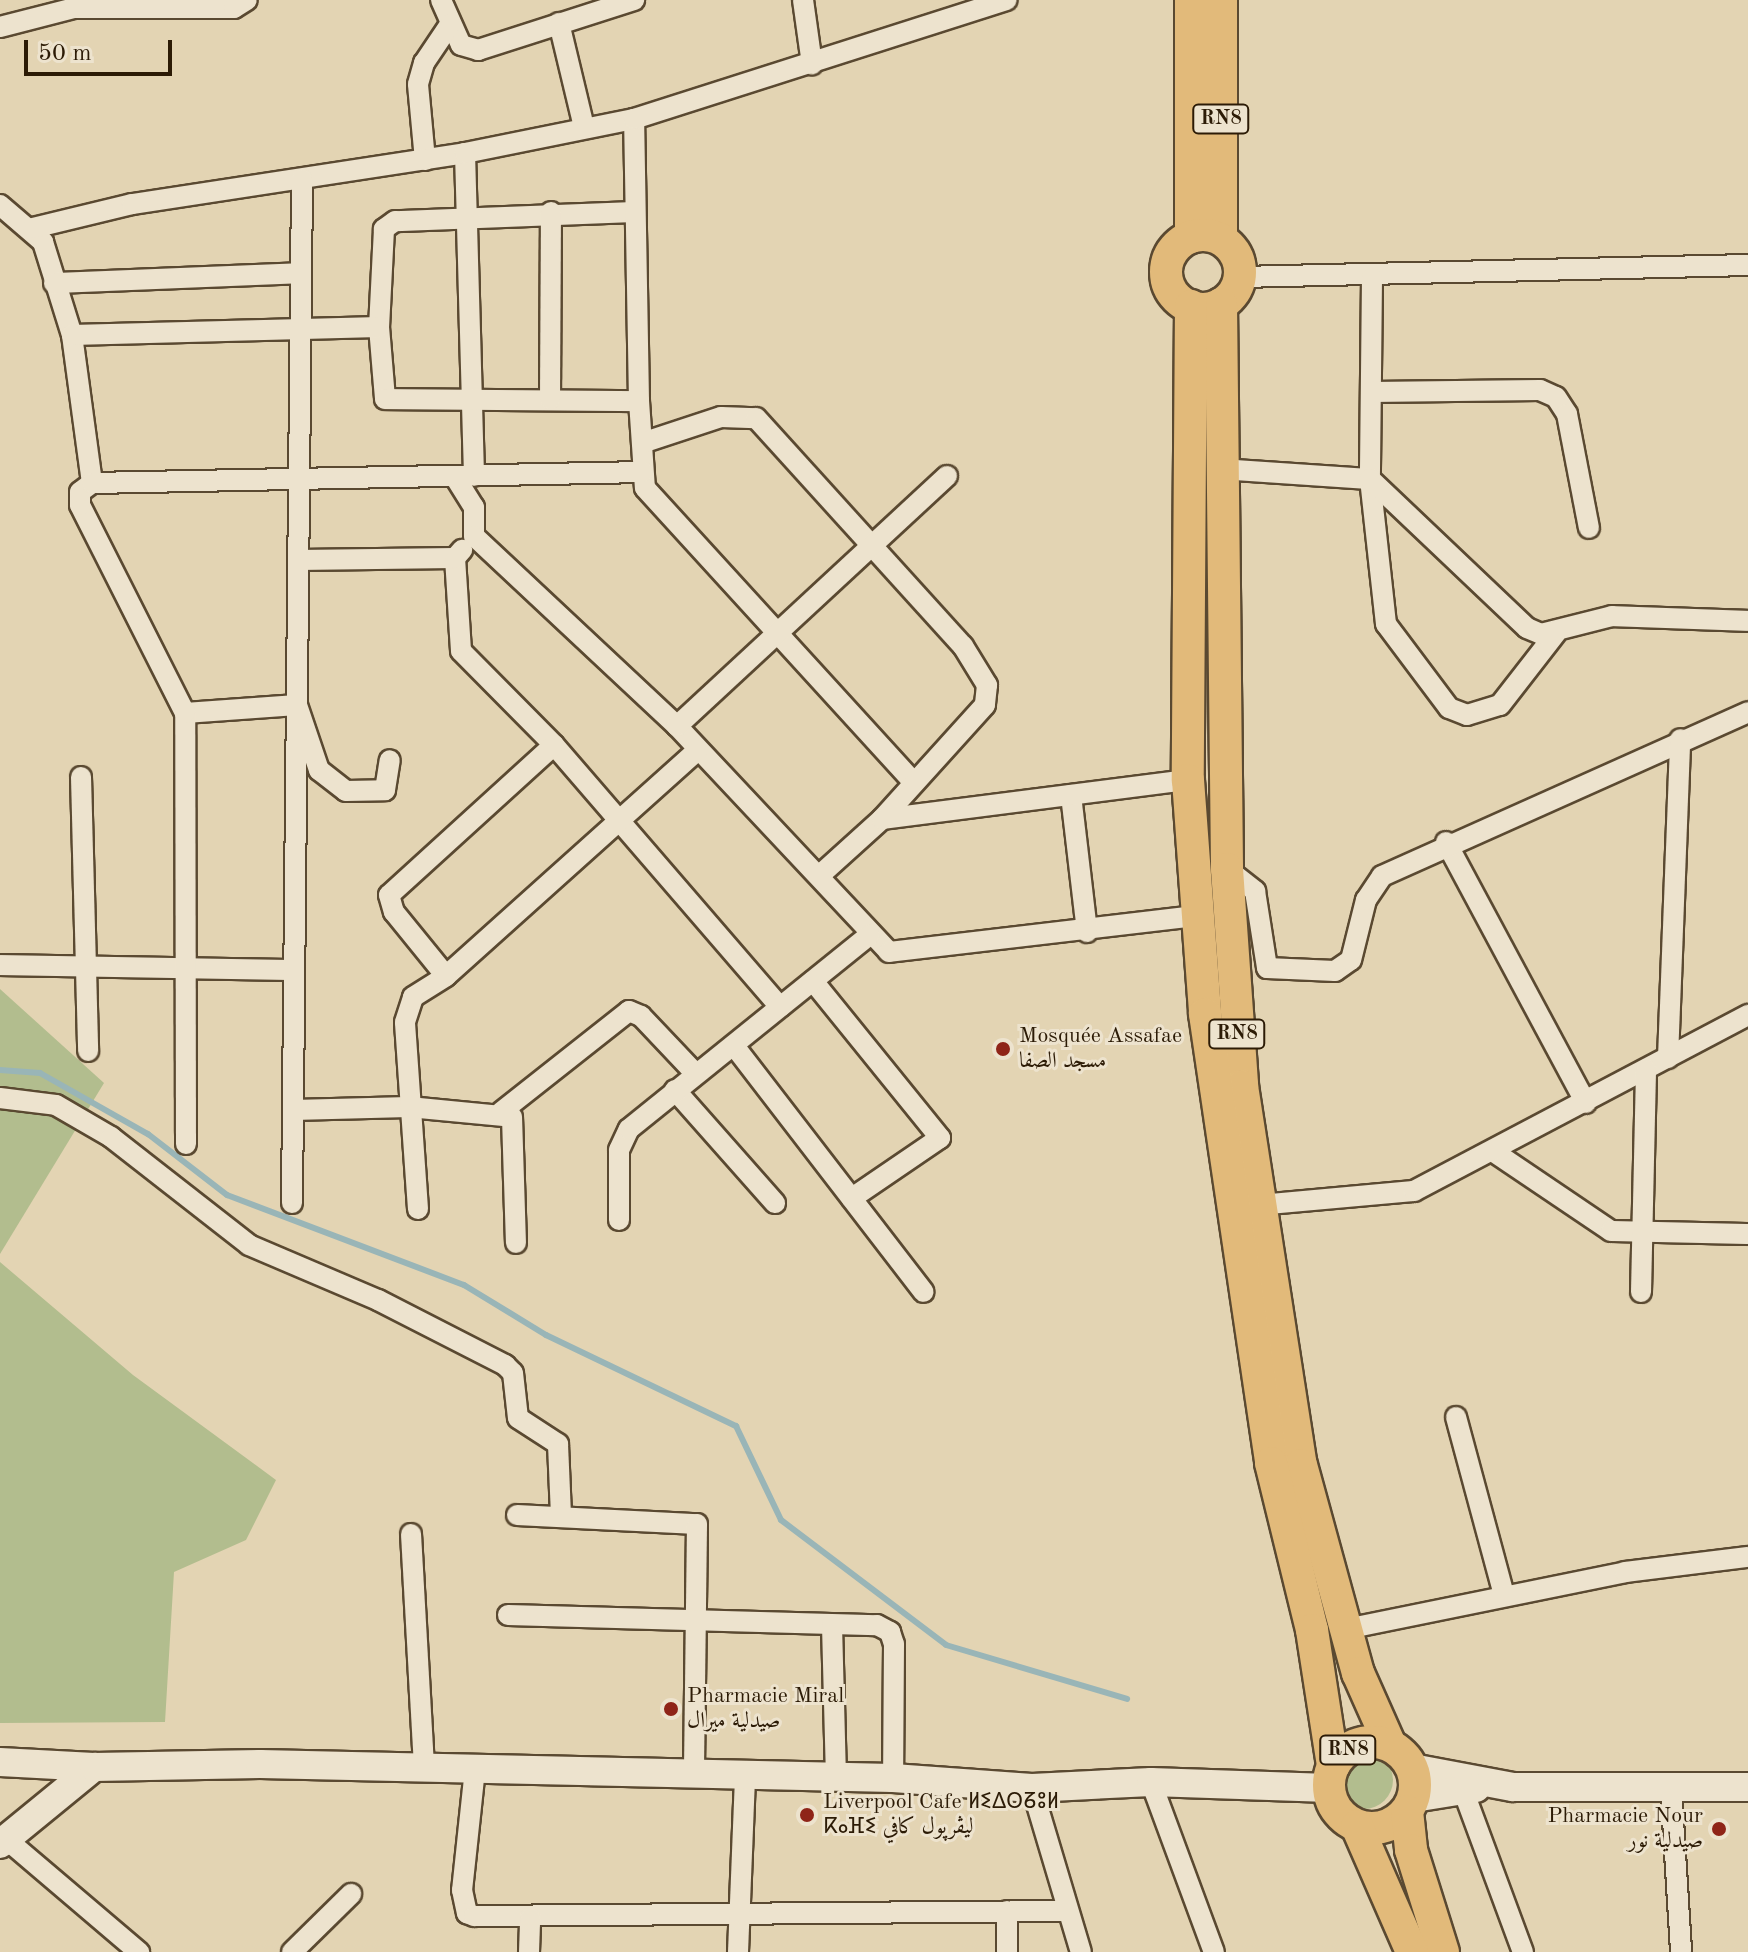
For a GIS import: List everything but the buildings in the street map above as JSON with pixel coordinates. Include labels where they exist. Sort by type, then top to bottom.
[{"type":"main road","name":"RN8","points":[[1191,0],[1206,238]]},
{"type":"main road","name":"RN8","points":[[1206,238],[1221,0]]},
{"type":"main road","name":"RN8","points":[[1206,238],[1238,259],[1240,277]]},
{"type":"main road","points":[[1206,238],[1175,248],[1167,267],[1175,295],[1206,305],[1240,277]]},
{"type":"main road","name":"RN8","points":[[1206,305],[1219,469],[1227,869],[1242,1086],[1301,1465],[1346,1629],[1411,1792]]},
{"type":"main road","name":"RN8","points":[[1206,305],[1188,780],[1196,916],[1217,1124],[1271,1463],[1312,1630],[1338,1811],[1357,1826],[1412,1952]]},
{"type":"main road","name":"RN8","points":[[1331,1777],[1364,1742],[1390,1745]]},
{"type":"main road","points":[[1357,1826],[1384,1827],[1411,1792]]},
{"type":"main road","points":[[1411,1792],[1411,1850],[1443,1952]]},
{"type":"street","points":[[0,27],[74,8],[234,8],[247,0]]},
{"type":"street","points":[[441,0],[461,45],[478,50],[634,0]]},
{"type":"street","points":[[803,0],[812,64]]},
{"type":"street","points":[[33,228],[132,204],[425,160],[634,119],[1006,0]]},
{"type":"street","points":[[425,160],[418,84],[424,63],[451,23]]},
{"type":"street","points":[[559,23],[584,127]]},
{"type":"street","points":[[634,119],[639,401],[645,488],[914,783]]},
{"type":"street","points":[[465,153],[472,401],[464,476],[474,507],[474,536],[455,558],[461,651],[554,745],[780,1007]]},
{"type":"street","points":[[292,1203],[302,179]]},
{"type":"street","points":[[0,205],[33,228],[72,335],[92,483]]},
{"type":"street","points":[[550,399],[551,212]]},
{"type":"street","points":[[634,212],[467,215],[395,221],[384,229],[379,327],[385,399],[639,401]]},
{"type":"street","points":[[1240,277],[1372,278],[1748,265]]},
{"type":"street","points":[[54,283],[301,273]]},
{"type":"street","points":[[1372,278],[1370,479],[1380,608],[1449,708],[1467,715],[1500,705],[1556,633]]},
{"type":"street","points":[[72,335],[379,327]]},
{"type":"street","points":[[1371,392],[1540,390],[1556,397],[1567,414],[1589,528]]},
{"type":"street","points":[[642,443],[721,417],[756,418],[963,646],[987,685],[985,705],[882,819],[819,876]]},
{"type":"street","points":[[1219,469],[1370,479],[1527,628],[1556,633],[1612,616],[1748,621]]},
{"type":"street","points":[[186,1144],[185,713],[80,505],[80,492],[92,483],[643,472]]},
{"type":"street","points":[[677,726],[778,636],[947,476]]},
{"type":"street","points":[[474,536],[677,726],[819,876],[869,935],[898,953],[1087,932],[1196,916]]},
{"type":"street","points":[[298,560],[455,558]]},
{"type":"street","points":[[185,713],[297,705]]},
{"type":"street","points":[[297,705],[319,770],[346,791],[385,790],[390,760]]},
{"type":"street","points":[[1227,869],[1255,891],[1267,968],[1325,973],[1351,960],[1375,881],[1446,842],[1748,712]]},
{"type":"street","points":[[1668,1058],[1680,739]]},
{"type":"street","points":[[446,976],[394,912],[389,895],[554,745]]},
{"type":"street","points":[[418,1209],[409,1107],[407,1011],[413,997],[446,976],[698,750]]},
{"type":"street","points":[[81,777],[88,1051]]},
{"type":"street","points":[[882,819],[1188,780]]},
{"type":"street","points":[[1071,795],[1087,932]]},
{"type":"street","points":[[1446,842],[1586,1103]]},
{"type":"street","points":[[619,1220],[620,1142],[694,1072],[735,1047],[869,935]]},
{"type":"street","points":[[0,965],[294,970]]},
{"type":"street","points":[[813,981],[940,1138],[852,1198]]},
{"type":"street","points":[[501,1112],[629,1011],[641,1016],[694,1072]]},
{"type":"street","points":[[1259,1205],[1414,1191],[1494,1152],[1748,1015]]},
{"type":"street","points":[[735,1047],[924,1292]]},
{"type":"street","points":[[1641,1292],[1646,1070]]},
{"type":"street","points":[[675,1090],[775,1203]]},
{"type":"street","points":[[0,1098],[56,1105],[111,1137],[249,1245],[378,1300],[505,1365],[513,1373],[518,1418],[558,1444],[561,1516]]},
{"type":"street","points":[[293,1110],[409,1107],[501,1112],[512,1117],[516,1131],[516,1243]]},
{"type":"street","points":[[1494,1152],[1611,1231],[1748,1234]]},
{"type":"street","points":[[1456,1417],[1504,1595]]},
{"type":"street","points":[[517,1515],[694,1521],[699,1528],[694,1774]]},
{"type":"street","points":[[411,1534],[424,1768]]},
{"type":"street","points":[[1346,1629],[1504,1595],[1748,1557]]},
{"type":"street","points":[[508,1615],[877,1625],[890,1632],[893,1778]]},
{"type":"street","points":[[832,1625],[836,1777]]},
{"type":"street","points":[[0,1762],[94,1767],[424,1768],[893,1778],[1032,1788],[1331,1777]]},
{"type":"street","points":[[94,1767],[3,1841],[139,1952]]},
{"type":"street","points":[[475,1769],[463,1903],[474,1916],[530,1918],[1065,1911]]},
{"type":"street","points":[[738,1952],[745,1775]]},
{"type":"street","points":[[1151,1782],[1214,1952]]},
{"type":"street","points":[[1411,1792],[1498,1785]]},
{"type":"street","points":[[1411,1792],[1498,1785],[1748,1787]]},
{"type":"street","points":[[1671,1787],[1681,1952]]},
{"type":"street","points":[[1032,1788],[1065,1911],[1081,1952]]},
{"type":"street","points":[[1463,1790],[1523,1952]]},
{"type":"street","points":[[292,1952],[351,1894]]},
{"type":"street","points":[[1007,1911],[1007,1952]]},
{"type":"street","points":[[529,1952],[530,1918]]},
{"type":"green space","points":[[0,989],[104,1083],[0,1254]]},
{"type":"green space","points":[[0,1262],[133,1375],[276,1480],[246,1540],[174,1572],[165,1722],[0,1723]]},
{"type":"green space","points":[[1364,1751],[1375,1753],[1384,1760],[1391,1769],[1391,1791],[1384,1800],[1375,1807],[1364,1809],[1353,1807],[1344,1800],[1337,1791],[1335,1780],[1337,1769],[1344,1760],[1353,1753]]},
{"type":"waterway","points":[[0,1070],[40,1073],[148,1134],[227,1195],[464,1285],[546,1335],[736,1426],[781,1520],[946,1645],[1127,1699]]},
{"type":"place","name":"Mosquée Assafae مسجد الصفا","points":[[1003,1049]]},
{"type":"place","name":"Pharmacie Miral صيدلية ميرال","points":[[671,1709]]},
{"type":"place","name":"Liverpool Cafe ⵍⵉⵠⵔⵒⵓⵍ ⴽⴰⴼⵉ ليڤرپول كافي","points":[[807,1815]]},
{"type":"place","name":"Pharmacie Nour صيدلية نور","points":[[1719,1829]]}]
